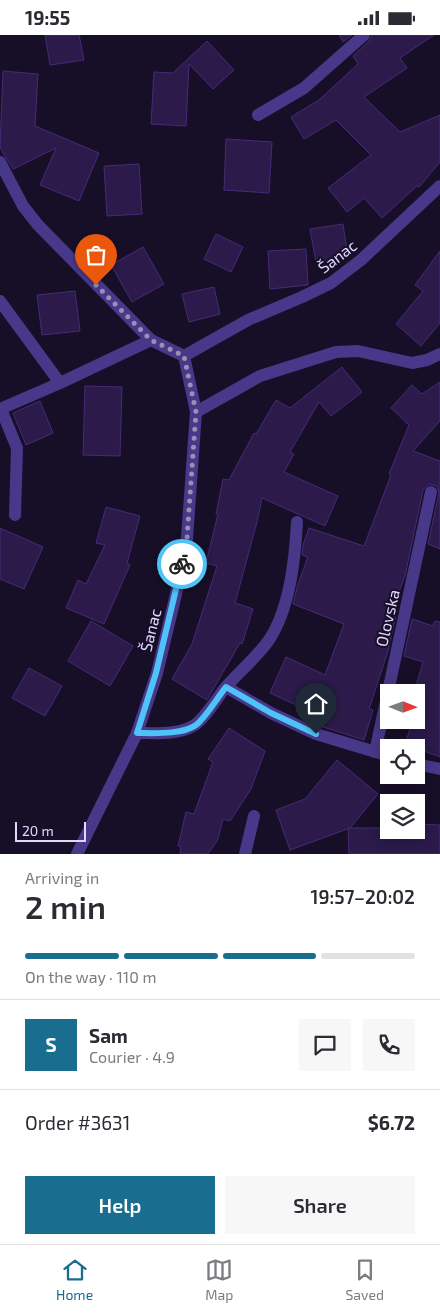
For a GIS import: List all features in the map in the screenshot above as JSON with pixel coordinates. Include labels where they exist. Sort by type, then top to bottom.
[{"type":"street","points":[[258,115],[304,88],[364,35]]},
{"type":"street","points":[[0,162],[23,206],[38,225],[151,340],[184,356]]},
{"type":"street","name":"Šanac","points":[[77,854],[137,733],[156,673],[176,594],[187,538],[196,412],[184,356],[248,320],[331,283],[361,260],[440,186]]},
{"type":"street","points":[[0,301],[60,383]]},
{"type":"street","points":[[15,515],[17,448],[0,409],[151,340]]},
{"type":"street","points":[[196,412],[260,376],[336,352],[358,351],[412,363],[427,360],[440,354]]},
{"type":"street","name":"Olovska","points":[[375,752],[431,492]]},
{"type":"street","points":[[137,733],[162,733],[185,730],[196,725],[226,687],[269,640],[284,607],[295,557],[297,522]]},
{"type":"street","points":[[226,687],[271,713],[316,734],[380,753]]},
{"type":"street","points":[[425,766],[440,769]]},
{"type":"street","points":[[245,854],[254,816]]},
{"type":"building","points":[[45,35],[79,35],[84,60],[50,65]]},
{"type":"building","points":[[339,35],[352,35],[343,42]]},
{"type":"building","points":[[372,35],[434,35],[400,58],[407,68],[364,97],[400,132],[440,115],[440,162],[419,187],[417,186],[382,218],[364,198],[347,212],[328,188],[371,155],[336,120],[304,139],[291,117],[319,100],[358,64],[353,56],[369,41]]},
{"type":"building","points":[[207,41],[234,70],[213,89],[189,64],[186,126],[151,124],[154,72],[173,73]]},
{"type":"building","points":[[3,71],[38,74],[35,126],[99,153],[79,201],[40,185],[56,148],[13,169],[4,155],[0,147]]},
{"type":"building","points":[[226,139],[272,142],[269,193],[224,190]]},
{"type":"building","points":[[139,164],[142,214],[107,216],[104,166]]},
{"type":"building","points":[[343,224],[348,257],[316,262],[310,229]]},
{"type":"building","points":[[216,234],[243,247],[231,272],[204,259]]},
{"type":"building","points":[[143,247],[164,284],[132,302],[111,265]]},
{"type":"building","points":[[306,249],[308,285],[270,289],[268,251]]},
{"type":"building","points":[[440,251],[440,323],[421,346],[396,324],[423,291],[415,285]]},
{"type":"building","points":[[214,287],[220,314],[189,322],[182,294]]},
{"type":"building","points":[[75,291],[80,331],[42,335],[37,295]]},
{"type":"building","points":[[342,367],[362,392],[331,416],[319,402],[290,452],[294,454],[284,472],[338,496],[325,526],[262,498],[235,603],[253,609],[242,644],[240,643],[207,700],[172,679],[192,644],[217,566],[206,563],[218,514],[216,514],[223,479],[229,480],[254,433],[256,434],[276,400],[290,408]]},
{"type":"building","points":[[440,382],[440,421],[413,451],[440,461],[440,549],[428,544],[439,493],[437,486],[429,484],[423,490],[405,576],[391,613],[396,615],[388,651],[369,709],[373,710],[364,740],[317,725],[320,716],[270,693],[286,657],[325,675],[344,624],[293,604],[308,557],[302,555],[303,545],[309,528],[364,546],[391,475],[389,474],[409,425],[391,408],[412,385],[422,394]]},
{"type":"building","points":[[85,386],[122,387],[120,456],[83,455]]},
{"type":"building","points":[[40,401],[53,433],[26,445],[13,413]]},
{"type":"building","points":[[106,507],[140,516],[127,563],[130,565],[104,624],[66,608],[78,580],[86,584],[105,545],[96,543]]},
{"type":"building","points":[[0,528],[43,547],[24,589],[0,579]]},
{"type":"building","points":[[412,619],[433,626],[435,621],[440,622],[440,757],[425,751],[425,739],[407,739],[410,729],[425,729],[425,684],[417,684],[423,662],[404,656]]},
{"type":"building","points":[[91,621],[133,646],[110,686],[68,661]]},
{"type":"building","points":[[29,668],[62,686],[45,716],[12,698]]},
{"type":"building","points":[[229,728],[265,751],[251,789],[230,821],[223,819],[218,839],[208,854],[180,854],[181,847],[178,846],[186,812],[194,814],[213,762],[208,759]]},
{"type":"building","points":[[337,760],[378,794],[350,828],[290,850],[276,810],[305,799]]},
{"type":"building","points":[[425,824],[440,825],[440,854],[349,854],[348,828],[380,828],[380,839],[425,839]]},
{"type":"way so far","points":[[96,285],[151,340],[184,356],[196,412],[187,538],[182,564]]},
{"type":"route","points":[[182,564],[156,673],[137,733],[162,733],[185,730],[196,725],[226,687],[271,713],[316,734]]}]
